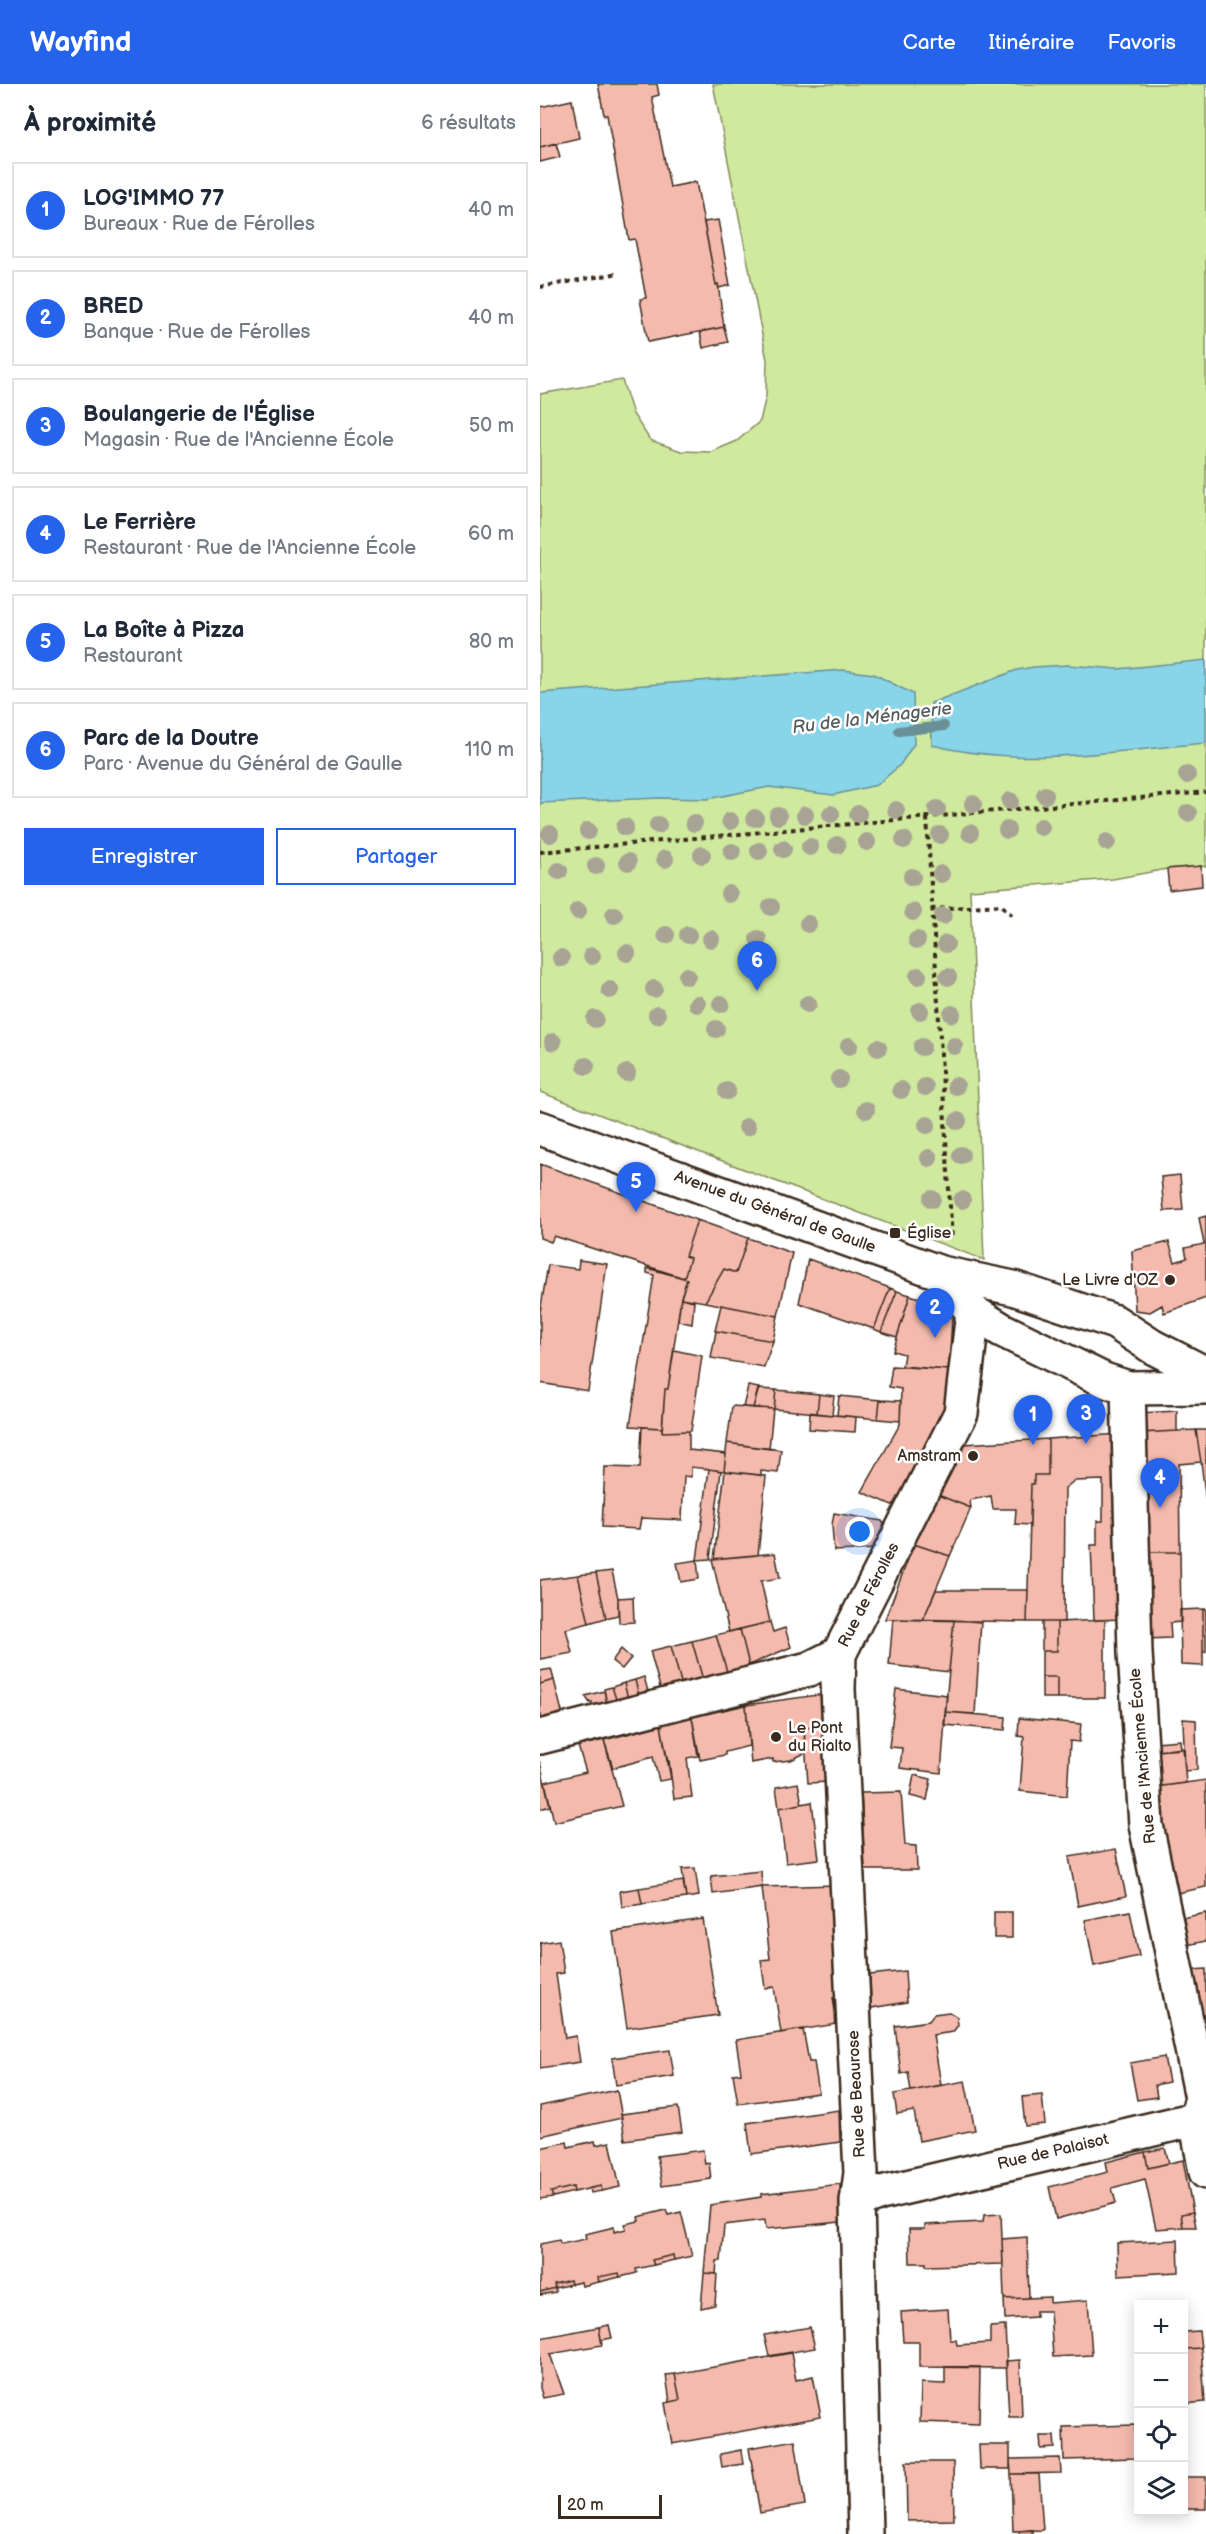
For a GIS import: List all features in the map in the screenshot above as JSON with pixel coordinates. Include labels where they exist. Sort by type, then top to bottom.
[{"type":"street","name":"Avenue du Général de Gaulle","points":[[540,1128],[947,1260],[1013,1288],[1115,1322],[1153,1347],[1206,1374]]},
{"type":"street","points":[[947,1260],[973,1312],[1002,1330],[1068,1364],[1128,1388],[1206,1387]]},
{"type":"street","name":"Rue de Férolles","points":[[540,1737],[808,1669],[839,1654],[961,1413],[973,1312]]},
{"type":"street","name":"Rue de l'Ancienne École","points":[[1128,1388],[1135,1653],[1145,1814],[1149,1844],[1177,1965],[1202,2098],[1196,2119]]},
{"type":"street","name":"Rue de Beaurose","points":[[839,1654],[838,1689],[861,2173],[857,2202],[865,2534]]},
{"type":"street","points":[[1196,2119],[1206,2172]]},
{"type":"street","name":"Rue de Palaisot","points":[[857,2202],[880,2193],[1196,2119]]},
{"type":"path","points":[[540,287],[619,273]]},
{"type":"path","points":[[540,852],[1206,792]]},
{"type":"path","points":[[927,818],[947,1260]]},
{"type":"path","points":[[931,909],[1001,905],[1013,916]]},
{"type":"green space","points":[[713,84],[1206,84],[1206,866],[1167,869],[1113,879],[970,890],[984,1260],[540,1092],[540,394],[622,380],[633,414],[650,440],[681,451],[711,452],[737,441],[760,421],[766,396],[767,360]]},
{"type":"water","points":[[1206,660],[1206,743],[1069,756],[1034,757],[966,752],[932,745],[931,703],[1017,670],[1068,665],[1118,669]]},
{"type":"water","points":[[843,670],[874,674],[913,694],[914,744],[900,765],[877,785],[833,795],[769,787],[707,799],[660,798],[540,803],[540,693]]},
{"type":"building","points":[[598,84],[657,84],[659,95],[652,97],[670,187],[696,182],[716,285],[718,284],[724,327],[648,342],[640,299],[646,298],[635,239],[629,240],[607,115],[604,115]]},
{"type":"building","points":[[572,100],[579,138],[540,147],[540,107]]},
{"type":"building","points":[[556,143],[560,157],[540,162],[540,147]]},
{"type":"building","points":[[718,220],[730,285],[719,288],[718,284],[716,285],[704,222]]},
{"type":"building","points":[[724,327],[728,342],[703,348],[700,332]]},
{"type":"building","points":[[1201,866],[1202,886],[1169,890],[1167,869]]},
{"type":"building","points":[[540,1164],[697,1220],[685,1256],[690,1258],[684,1278],[554,1236],[551,1242],[540,1238]]},
{"type":"building","points":[[1180,1175],[1183,1210],[1164,1211],[1161,1177]]},
{"type":"building","name":"Le Livre d'OZ","points":[[1206,1216],[1206,1298],[1164,1313],[1162,1305],[1150,1312],[1135,1310],[1132,1251],[1169,1242],[1175,1262],[1187,1258],[1185,1248],[1204,1244],[1199,1218]]},
{"type":"building","points":[[697,1220],[748,1238],[736,1273],[724,1269],[705,1302],[681,1298],[690,1258],[685,1256]]},
{"type":"building","points":[[748,1238],[792,1253],[778,1316],[705,1302],[724,1269],[736,1273]]},
{"type":"building","points":[[808,1259],[890,1288],[874,1329],[799,1303]]},
{"type":"building","points":[[579,1260],[607,1264],[588,1391],[540,1383],[540,1312],[548,1265],[578,1269]]},
{"type":"building","points":[[647,1268],[687,1279],[681,1297],[668,1389],[665,1389],[662,1428],[630,1426],[654,1275],[647,1273]]},
{"type":"building","points":[[890,1288],[897,1291],[881,1332],[874,1329]]},
{"type":"building","points":[[897,1291],[910,1295],[897,1337],[881,1332]]},
{"type":"building","points":[[910,1295],[935,1303],[952,1318],[949,1370],[902,1366],[904,1354],[893,1351]]},
{"type":"building","points":[[681,1298],[694,1301],[692,1324],[678,1321]]},
{"type":"building","points":[[721,1305],[778,1316],[773,1341],[715,1331]]},
{"type":"building","points":[[716,1331],[773,1341],[764,1367],[711,1358]]},
{"type":"building","points":[[674,1350],[702,1356],[691,1431],[662,1432],[665,1389],[668,1389]]},
{"type":"building","points":[[892,1366],[949,1370],[946,1415],[903,1499],[892,1505],[862,1492],[900,1424],[901,1389],[889,1387]]},
{"type":"building","points":[[748,1386],[759,1388],[753,1408],[743,1407]]},
{"type":"building","points":[[758,1389],[776,1390],[774,1409],[753,1408]]},
{"type":"building","points":[[776,1390],[819,1394],[817,1413],[774,1409]]},
{"type":"building","points":[[819,1394],[834,1396],[832,1415],[817,1413]]},
{"type":"building","points":[[839,1396],[880,1400],[878,1419],[837,1415]]},
{"type":"building","points":[[880,1400],[901,1401],[900,1421],[878,1419]]},
{"type":"building","points":[[732,1406],[773,1409],[769,1449],[727,1443]]},
{"type":"building","points":[[1177,1411],[1177,1431],[1140,1433],[1139,1413]]},
{"type":"building","points":[[810,1413],[856,1417],[855,1432],[809,1429]]},
{"type":"building","points":[[642,1427],[662,1428],[662,1432],[689,1431],[689,1450],[726,1454],[724,1471],[691,1467],[691,1477],[684,1476],[682,1520],[641,1518],[639,1529],[602,1527],[605,1467],[640,1468]]},
{"type":"building","points":[[1196,1430],[1206,1430],[1206,1502],[1201,1462]]},
{"type":"building","points":[[1196,1430],[1201,1462],[1179,1464],[1180,1552],[1143,1552],[1140,1433]]},
{"type":"building","points":[[1120,1434],[1125,1619],[1094,1620],[1091,1545],[1097,1545],[1097,1521],[1103,1521],[1103,1480],[1074,1481],[1065,1488],[1064,1622],[1027,1622],[1031,1484],[1034,1484],[1034,1475],[1048,1475],[1048,1439]]},
{"type":"building","points":[[1048,1439],[1048,1475],[1034,1475],[1034,1484],[1031,1484],[1030,1525],[1015,1524],[1016,1509],[993,1509],[991,1496],[970,1500],[971,1508],[938,1495],[964,1444]]},
{"type":"building","points":[[727,1443],[781,1450],[778,1473],[761,1471],[761,1475],[724,1471]]},
{"type":"building","points":[[709,1469],[721,1471],[710,1559],[697,1560]]},
{"type":"building","points":[[725,1471],[766,1476],[758,1555],[714,1559]]},
{"type":"building","points":[[938,1495],[971,1508],[950,1556],[914,1544]]},
{"type":"building","points":[[834,1513],[882,1521],[887,1529],[877,1549],[834,1551],[832,1525]]},
{"type":"building","points":[[914,1544],[950,1556],[923,1620],[885,1619]]},
{"type":"building","points":[[1143,1552],[1180,1552],[1181,1622],[1170,1623],[1171,1638],[1146,1639]]},
{"type":"building","points":[[775,1553],[780,1578],[761,1581],[770,1622],[729,1632],[712,1559]]},
{"type":"building","points":[[697,1560],[699,1579],[681,1582],[677,1563]]},
{"type":"building","points":[[612,1571],[618,1598],[618,1615],[606,1618],[596,1573]]},
{"type":"building","points":[[596,1573],[606,1618],[589,1623],[578,1575]]},
{"type":"building","points":[[578,1575],[589,1623],[566,1629],[572,1653],[540,1659],[540,1580]]},
{"type":"building","points":[[936,1590],[1028,1590],[1027,1622],[923,1620]]},
{"type":"building","points":[[633,1597],[634,1622],[619,1623],[618,1598]]},
{"type":"building","points":[[1203,1609],[1203,1666],[1181,1665],[1180,1610]]},
{"type":"building","points":[[1203,1609],[1206,1609],[1206,1652],[1203,1652]]},
{"type":"building","points":[[893,1619],[954,1620],[949,1672],[889,1665]]},
{"type":"building","points":[[954,1620],[981,1622],[975,1714],[945,1712]]},
{"type":"building","points":[[1105,1620],[1105,1698],[1057,1698],[1057,1677],[1042,1677],[1042,1651],[1057,1651],[1057,1622]]},
{"type":"building","points":[[770,1622],[773,1632],[785,1628],[791,1647],[749,1665],[740,1629]]},
{"type":"building","points":[[1042,1622],[1057,1622],[1057,1651],[1042,1651]]},
{"type":"building","points":[[740,1629],[749,1665],[728,1675],[716,1635]]},
{"type":"building","points":[[716,1635],[728,1675],[703,1680],[692,1641]]},
{"type":"building","points":[[692,1641],[703,1680],[682,1686],[671,1646]]},
{"type":"building","points":[[671,1646],[682,1686],[661,1691],[650,1651]]},
{"type":"building","points":[[621,1649],[631,1658],[622,1669],[612,1661]]},
{"type":"building","points":[[551,1669],[554,1680],[540,1684],[540,1671]]},
{"type":"building","points":[[644,1677],[649,1695],[639,1696],[635,1680]]},
{"type":"building","points":[[1042,1677],[1057,1677],[1057,1698],[1042,1698]]},
{"type":"building","points":[[554,1680],[563,1716],[540,1721],[540,1684]]},
{"type":"building","points":[[635,1680],[639,1696],[628,1699],[624,1683]]},
{"type":"building","points":[[624,1683],[628,1699],[617,1702],[612,1687]]},
{"type":"building","points":[[612,1687],[617,1702],[607,1704],[604,1689]]},
{"type":"building","points":[[896,1689],[947,1695],[941,1773],[900,1768],[902,1748],[889,1747]]},
{"type":"building","points":[[604,1691],[607,1704],[593,1709],[592,1702],[590,1703],[585,1696]]},
{"type":"building","name":"Le Pont du Rialto","points":[[825,1694],[828,1726],[804,1728],[805,1753],[791,1760],[773,1762],[773,1759],[751,1763],[746,1705]]},
{"type":"building","points":[[746,1705],[749,1746],[725,1752],[725,1755],[700,1760],[692,1717]]},
{"type":"building","points":[[945,1712],[1006,1717],[1005,1730],[944,1725]]},
{"type":"building","points":[[692,1717],[698,1756],[687,1758],[692,1797],[674,1799],[661,1725]]},
{"type":"building","points":[[1019,1718],[1081,1724],[1079,1742],[1070,1741],[1067,1796],[1020,1791],[1024,1737],[1018,1736]]},
{"type":"building","points":[[1183,1719],[1196,1720],[1197,1770],[1185,1771]]},
{"type":"building","points":[[661,1725],[671,1779],[659,1781],[653,1757],[613,1768],[604,1740]]},
{"type":"building","points":[[828,1726],[829,1782],[808,1783],[804,1728]]},
{"type":"building","points":[[604,1740],[622,1806],[554,1822],[545,1782],[586,1772],[578,1746]]},
{"type":"building","points":[[1180,1740],[1181,1749],[1157,1751],[1156,1742]]},
{"type":"building","points":[[1183,1748],[1186,1783],[1156,1787],[1157,1751]]},
{"type":"building","points":[[540,1762],[550,1806],[540,1809]]},
{"type":"building","points":[[914,1775],[931,1779],[927,1800],[910,1796]]},
{"type":"building","points":[[1206,1780],[1206,1887],[1177,1893],[1156,1787]]},
{"type":"building","points":[[798,1783],[802,1804],[779,1808],[776,1787]]},
{"type":"building","points":[[901,1792],[905,1845],[916,1846],[917,1870],[865,1870],[861,1793]]},
{"type":"building","points":[[812,1802],[819,1859],[786,1863],[779,1808]]},
{"type":"building","points":[[1116,1849],[1126,1896],[1078,1906],[1069,1857]]},
{"type":"building","points":[[695,1868],[699,1896],[686,1898],[682,1869]]},
{"type":"building","points":[[761,1871],[762,1887],[713,1894],[711,1876]]},
{"type":"building","points":[[683,1881],[686,1898],[642,1904],[639,1888]]},
{"type":"building","points":[[837,1885],[833,1942],[837,1942],[837,1998],[833,1998],[837,2024],[781,2033],[774,1987],[765,1988],[761,1960],[770,1959],[762,1887]]},
{"type":"building","points":[[639,1888],[642,1904],[622,1907],[620,1891]]},
{"type":"building","points":[[1130,1911],[1139,1956],[1094,1966],[1085,1920]]},
{"type":"building","points":[[994,1912],[1012,1912],[1012,1938],[994,1938]]},
{"type":"building","points":[[1206,1913],[1206,1941],[1187,1945],[1181,1918]]},
{"type":"building","points":[[703,1919],[718,2015],[627,2028],[613,1932]]},
{"type":"building","points":[[559,1940],[564,1973],[556,1974],[565,2038],[576,2036],[580,2062],[540,2068],[540,1943]]},
{"type":"building","points":[[1206,1969],[1206,2017],[1201,2017],[1192,1970]]},
{"type":"building","points":[[905,1971],[907,2002],[871,2008],[870,1975]]},
{"type":"building","points":[[949,2012],[957,2017],[958,2025],[953,2032],[933,2035],[941,2085],[911,2091],[908,2072],[901,2074],[895,2026],[929,2021],[934,2014]]},
{"type":"building","points":[[803,2029],[809,2062],[814,2062],[819,2093],[738,2104],[733,2074],[741,2073],[736,2040]]},
{"type":"building","points":[[670,2050],[674,2076],[616,2085],[612,2058]]},
{"type":"building","points":[[1164,2057],[1169,2082],[1155,2085],[1157,2097],[1137,2100],[1130,2063]]},
{"type":"building","points":[[965,2081],[975,2130],[919,2141],[914,2111],[897,2114],[894,2094]]},
{"type":"building","points":[[617,2090],[622,2118],[540,2136],[540,2106]]},
{"type":"building","points":[[1042,2095],[1045,2124],[1025,2126],[1022,2097]]},
{"type":"building","points":[[678,2107],[682,2132],[625,2140],[621,2114]]},
{"type":"building","points":[[839,2110],[840,2142],[751,2154],[747,2123]]},
{"type":"building","points":[[595,2141],[596,2145],[610,2142],[620,2187],[602,2191],[601,2186],[574,2192],[573,2187],[551,2192],[553,2197],[540,2199],[540,2148],[567,2142],[568,2147]]},
{"type":"building","points":[[1165,2148],[1169,2163],[1148,2168],[1145,2152]]},
{"type":"building","points":[[703,2150],[705,2164],[709,2163],[711,2179],[662,2186],[657,2156]]},
{"type":"building","points":[[1145,2152],[1148,2168],[1183,2160],[1193,2212],[1181,2214],[1183,2227],[1156,2229],[1145,2179],[1112,2188],[1116,2203],[1056,2219],[1049,2187],[1108,2172],[1106,2162]]},
{"type":"building","points":[[840,2184],[841,2222],[766,2229],[765,2220],[724,2225],[721,2261],[717,2261],[716,2274],[704,2273],[710,2205],[761,2197],[761,2194]]},
{"type":"building","points":[[601,2186],[602,2191],[591,2193],[590,2188]]},
{"type":"building","points":[[573,2187],[574,2192],[553,2197],[551,2192]]},
{"type":"building","points":[[666,2210],[668,2215],[681,2212],[692,2256],[674,2260],[673,2255],[652,2260],[654,2265],[636,2269],[637,2273],[620,2277],[619,2273],[598,2277],[599,2282],[582,2286],[581,2282],[571,2284],[570,2280],[554,2284],[555,2288],[540,2292],[540,2244],[559,2240],[561,2244],[586,2239],[585,2234],[614,2227],[614,2232],[626,2229],[625,2224],[639,2221],[638,2217]]},
{"type":"building","points":[[1193,2212],[1196,2227],[1183,2227],[1181,2214]]},
{"type":"building","points":[[1001,2214],[1003,2264],[926,2266],[926,2263],[910,2263],[909,2229],[925,2229],[925,2225],[983,2222],[984,2215]]},
{"type":"building","points":[[1027,2237],[1029,2298],[1004,2299],[1002,2239]]},
{"type":"building","points":[[1178,2240],[1179,2272],[1118,2275],[1117,2243]]},
{"type":"building","points":[[673,2255],[674,2260],[654,2265],[652,2260]]},
{"type":"building","points":[[619,2273],[620,2277],[599,2282],[598,2277]]},
{"type":"building","points":[[704,2273],[717,2274],[715,2305],[701,2308]]},
{"type":"building","points":[[570,2280],[571,2284],[555,2288],[554,2284]]},
{"type":"building","points":[[555,2288],[556,2292],[540,2295],[540,2292]]},
{"type":"building","points":[[1050,2297],[1050,2303],[1088,2300],[1092,2355],[1053,2357],[1050,2311],[1036,2311],[1036,2317],[1005,2319],[1004,2299]]},
{"type":"building","points":[[948,2309],[950,2340],[956,2340],[957,2345],[990,2343],[990,2327],[1005,2326],[1007,2368],[919,2367],[919,2342],[903,2342],[901,2312]]},
{"type":"building","points":[[609,2325],[612,2338],[601,2340],[599,2327]]},
{"type":"building","points":[[599,2327],[602,2345],[550,2354],[564,2394],[543,2398],[540,2388],[540,2338]]},
{"type":"building","points":[[810,2327],[815,2348],[769,2356],[764,2335]]},
{"type":"building","points":[[1199,2331],[1201,2348],[1188,2349],[1188,2332]]},
{"type":"building","points":[[1201,2348],[1205,2402],[1188,2404],[1188,2349]]},
{"type":"building","points":[[791,2353],[796,2380],[813,2376],[821,2417],[672,2444],[665,2403],[680,2400],[675,2374]]},
{"type":"building","points":[[1020,2360],[1022,2417],[1009,2417],[1006,2361]]},
{"type":"building","points":[[945,2367],[980,2367],[979,2424],[920,2422],[921,2383],[945,2384]]},
{"type":"building","points":[[675,2374],[680,2400],[670,2402],[666,2375]]},
{"type":"building","points":[[1134,2425],[1134,2458],[1064,2460],[1063,2427]]},
{"type":"building","points":[[1040,2436],[1054,2436],[1055,2448],[1041,2449]]},
{"type":"building","points":[[795,2440],[805,2505],[760,2513],[749,2448]]},
{"type":"building","points":[[979,2445],[1010,2445],[1010,2469],[980,2469]]},
{"type":"building","points":[[741,2450],[743,2464],[722,2467],[720,2454]]},
{"type":"building","points":[[1060,2458],[1061,2473],[1011,2474],[1010,2459]]},
{"type":"building","points":[[906,2462],[953,2462],[954,2520],[907,2521]]},
{"type":"building","points":[[1011,2474],[1039,2474],[1043,2530],[1013,2531]]},
{"type":"building","points":[[1188,2477],[1206,2477],[1206,2509],[1188,2509]]},
{"type":"building","points":[[1032,2530],[1032,2534],[1019,2534],[1019,2531]]},
{"type":"waterway","name":"Ru de la Ménagerie","points":[[899,731],[944,726]]},
{"type":"place","name":"Parc de la Doutre","points":[[757,991]]},
{"type":"place","name":"La Boîte à Pizza","points":[[636,1212]]},
{"type":"place","name":"Église","points":[[895,1233]]},
{"type":"place","name":"Le Livre d'OZ","points":[[1170,1280]]},
{"type":"place","name":"BRED","points":[[935,1338]]},
{"type":"place","name":"Boulangerie de l'Église","points":[[1086,1444]]},
{"type":"place","name":"LOG'IMMO 77","points":[[1033,1445]]},
{"type":"place","name":"Amstram","points":[[973,1456]]},
{"type":"place","name":"Le Ferrière","points":[[1160,1508]]},
{"type":"place","name":"Le Pont du Rialto","points":[[776,1737]]}]
